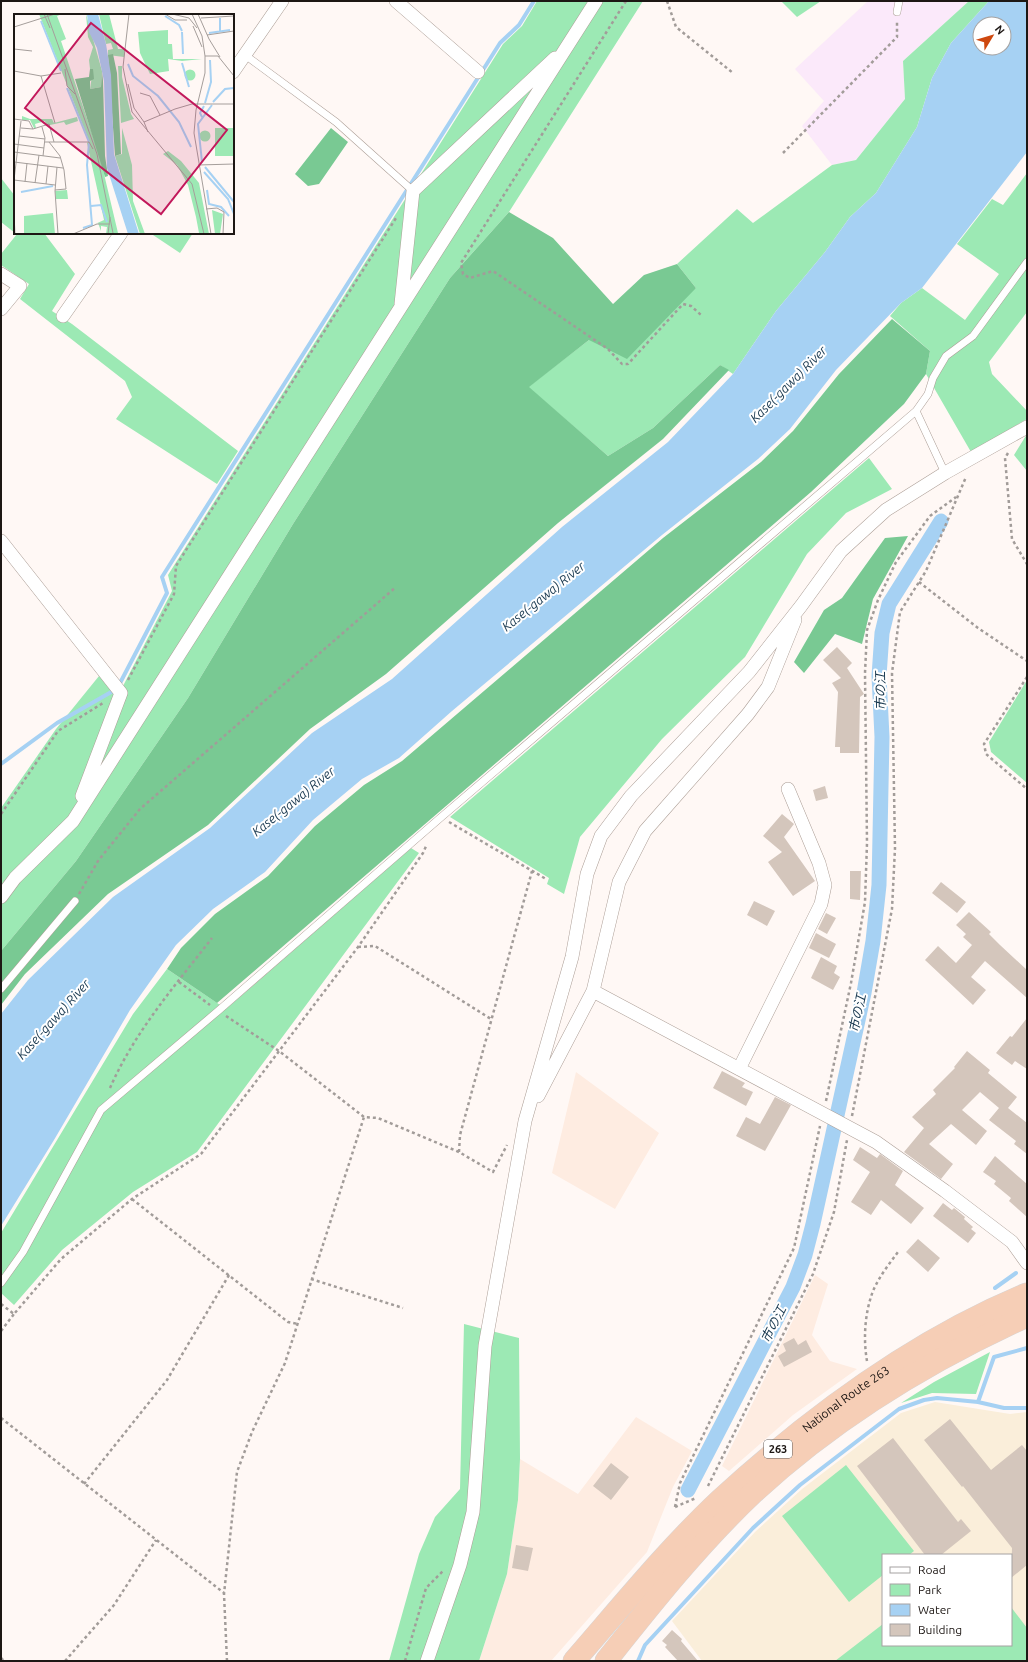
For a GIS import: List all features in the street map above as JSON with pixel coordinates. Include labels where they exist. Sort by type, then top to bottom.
[{"type":"highway","name":"National Route 263","points":[[574,1661],[667,1556],[720,1501],[803,1428],[881,1373],[927,1345],[996,1307],[1027,1294]]},
{"type":"highway","name":"National Route 263","points":[[606,1661],[680,1568],[753,1493],[823,1434],[906,1378],[974,1340],[1027,1316]]},
{"type":"street","points":[[234,71],[282,1]]},
{"type":"street","points":[[396,1],[478,72]]},
{"type":"street","points":[[1,898],[16,878],[73,821],[596,1]]},
{"type":"street","points":[[401,308],[410,187],[570,43]]},
{"type":"street","points":[[63,316],[120,234]]},
{"type":"street","points":[[1,274],[20,286],[1,310]]},
{"type":"street","points":[[427,1661],[464,1550],[473,1512],[485,1346],[525,1121],[572,957],[587,874],[601,836],[631,796],[748,672],[802,606],[847,546],[886,510],[946,473],[1024,429]]},
{"type":"street","points":[[1,541],[121,693],[73,821]]},
{"type":"street","points":[[525,1121],[593,992],[619,882],[644,831],[748,714],[768,687],[802,606]]},
{"type":"street","points":[[739,1068],[821,904],[825,885],[819,863],[788,789]]},
{"type":"street","points":[[593,992],[739,1068],[876,1142],[945,1191],[1012,1242],[1027,1263]]},
{"type":"lane","points":[[897,12],[899,1]]},
{"type":"lane","points":[[245,55],[336,122],[410,187]]},
{"type":"lane","points":[[1,1283],[23,1252],[100,1110],[218,1011],[439,819],[916,411],[928,394],[933,378],[946,356],[973,336],[1027,262]]},
{"type":"lane","points":[[916,411],[946,473]]},
{"type":"lane","points":[[1,989],[75,901]]},
{"type":"path","points":[[626,1],[461,262],[463,274],[470,278],[493,271],[608,349],[622,364],[628,364],[683,304],[691,306],[701,315]]},
{"type":"path","points":[[667,1],[676,26],[733,73]]},
{"type":"path","points":[[783,153],[896,37],[897,12]]},
{"type":"path","points":[[1,814],[58,731],[121,693],[174,594],[176,566],[396,218]]},
{"type":"path","points":[[1024,429],[1005,458],[1012,539],[1027,564]]},
{"type":"path","points":[[703,1491],[712,1481],[812,1274],[834,1212],[892,909],[895,848],[892,673],[900,612],[926,571],[957,496],[975,458]]},
{"type":"path","points":[[699,1496],[674,1507],[680,1483],[794,1248],[851,983],[865,902],[867,843],[864,673],[867,630],[878,600],[896,562],[930,516],[957,496]]},
{"type":"path","points":[[919,582],[978,628],[1027,661]]},
{"type":"path","points":[[75,901],[98,861],[140,809],[396,587]]},
{"type":"path","points":[[1027,677],[984,744],[986,754],[1027,789]]},
{"type":"path","points":[[1,1331],[61,1259],[132,1199],[201,1154],[358,947],[423,853],[439,819],[448,821],[546,879]]},
{"type":"path","points":[[459,1152],[460,1135],[532,871]]},
{"type":"path","points":[[100,1110],[122,1061],[154,1012],[212,938]]},
{"type":"path","points":[[358,947],[376,946],[491,1019]]},
{"type":"path","points":[[279,1050],[364,1117],[378,1118],[459,1152],[493,1172],[507,1144]]},
{"type":"path","points":[[226,1661],[224,1594],[237,1472],[252,1432],[285,1363],[364,1117]]},
{"type":"path","points":[[132,1199],[288,1322],[298,1324]]},
{"type":"path","points":[[869,1367],[866,1360],[865,1325],[873,1291],[880,1277],[898,1252]]},
{"type":"path","points":[[84,1484],[167,1380],[229,1275]]},
{"type":"path","points":[[311,1279],[403,1308]]},
{"type":"path","points":[[1,1304],[14,1314]]},
{"type":"path","points":[[1,1418],[224,1594]]},
{"type":"path","points":[[64,1661],[114,1605],[156,1540]]},
{"type":"path","points":[[405,1661],[426,1588],[464,1550]]},
{"type":"path","points":[[1,1658],[4,1661]]},
{"type":"shaded area","points":[[868,1],[969,1],[903,61],[905,99],[856,160],[832,165],[802,126],[824,101],[795,69]]},
{"type":"shaded area","points":[[576,1072],[659,1133],[615,1209],[552,1173]]},
{"type":"shaded area","points":[[815,1275],[828,1284],[812,1335],[830,1361],[857,1369],[793,1415],[729,1471],[722,1466]]},
{"type":"shaded area","points":[[935,1402],[1010,1414],[1027,1412],[1027,1661],[702,1661],[672,1621],[755,1532],[802,1489],[901,1413]]},
{"type":"shaded area","points":[[636,1417],[692,1451],[673,1487],[647,1552],[551,1661],[479,1661],[507,1574],[518,1500],[520,1459],[578,1494]]},
{"type":"green space","points":[[537,1],[643,1],[509,212],[450,278],[293,524],[188,698],[76,861],[1,951],[1,808],[56,729],[99,676],[123,686],[172,591],[168,575],[503,44],[522,26]]},
{"type":"green space","points":[[781,1],[821,1],[797,17]]},
{"type":"green space","points":[[969,1],[989,1],[975,16],[972,16],[972,20],[951,43],[932,78],[917,127],[876,193],[850,217],[825,252],[776,311],[733,374],[720,365],[653,428],[608,456],[528,387],[589,340],[696,288],[677,264],[737,209],[753,223],[832,165],[856,160],[905,99],[903,61]]},
{"type":"green space","points":[[331,128],[348,142],[319,184],[308,186],[295,174]]},
{"type":"green space","points":[[1027,173],[1027,312],[989,362],[992,374],[1027,411],[1027,419],[971,452],[926,374],[930,351],[890,316],[901,303],[922,288],[965,320],[999,274],[957,244],[992,199],[1003,205]]},
{"type":"green space","points":[[1,178],[14,195],[14,232],[1,222]]},
{"type":"green space","points":[[509,212],[553,238],[613,304],[644,275],[677,264],[696,288],[627,359],[589,340],[529,387],[608,456],[653,428],[720,365],[729,370],[663,439],[558,523],[386,674],[310,729],[208,825],[108,894],[25,974],[1,1005],[1,951],[76,861],[188,698],[293,524],[450,278]]},
{"type":"green space","points":[[17,234],[45,234],[75,274],[52,311],[72,324],[238,451],[217,484],[116,419],[132,397],[125,381],[20,299],[29,284],[1,265],[1,254]]},
{"type":"green space","points":[[152,234],[192,234],[180,253]]},
{"type":"green space","points":[[892,319],[930,351],[926,374],[904,404],[811,492],[217,1003],[167,969],[181,948],[215,914],[268,876],[315,826],[364,785],[402,761],[663,538],[761,462],[793,431],[839,374]]},
{"type":"green space","points":[[1027,434],[1027,471],[1014,455]]},
{"type":"green space","points":[[869,458],[892,489],[846,513],[807,554],[745,657],[662,739],[580,837],[564,894],[547,884],[549,878],[450,817]]},
{"type":"green space","points":[[908,536],[873,599],[862,644],[835,634],[804,673],[794,662],[824,610],[842,598],[885,538]]},
{"type":"green space","points":[[1027,680],[1027,783],[991,752],[989,742]]},
{"type":"green space","points":[[411,848],[419,853],[197,1152],[133,1192],[62,1250],[14,1305],[1,1293],[1,1233],[133,1014],[167,969],[226,1009]]},
{"type":"green space","points":[[464,1324],[519,1338],[520,1459],[518,1500],[507,1574],[479,1661],[389,1661],[419,1554],[435,1517],[460,1489]]},
{"type":"green space","points":[[990,1352],[976,1394],[932,1393],[901,1403],[934,1382]]},
{"type":"green space","points":[[846,1465],[914,1551],[910,1554],[882,1554],[882,1576],[849,1602],[782,1516]]},
{"type":"green space","points":[[1012,1608],[1027,1628],[1027,1661],[835,1661],[882,1625],[882,1646],[1012,1646]]},
{"type":"water","name":"Kase(-gawa) River","points":[[989,1],[1027,1],[1027,152],[922,288],[901,303],[836,370],[790,429],[758,459],[662,535],[452,711],[399,758],[362,779],[313,820],[265,872],[213,909],[176,945],[130,1010],[54,1140],[1,1226],[1,1014],[28,980],[113,897],[210,828],[312,733],[392,679],[562,527],[668,442],[733,374],[776,311],[825,252],[850,217],[876,193],[917,127],[932,78],[951,43],[972,20],[972,56],[1012,56],[1012,16],[975,16]]},
{"type":"building","points":[[837,647],[852,663],[847,668],[864,694],[860,697],[859,753],[840,753],[840,747],[835,747],[838,692],[832,683],[841,678],[823,660]]},
{"type":"building","points":[[825,786],[828,798],[816,801],[813,790]]},
{"type":"building","points":[[782,814],[794,824],[784,837],[815,881],[793,896],[768,862],[782,852],[763,836]]},
{"type":"building","points":[[850,871],[861,871],[860,900],[850,899]]},
{"type":"building","points":[[941,882],[966,902],[957,913],[932,893]]},
{"type":"building","points":[[754,901],[775,911],[767,926],[747,915]]},
{"type":"building","points":[[969,912],[991,932],[989,934],[1000,945],[1027,970],[1027,998],[985,961],[971,977],[986,990],[973,1005],[925,960],[938,946],[956,963],[972,945],[963,937],[966,934],[956,925]]},
{"type":"building","points":[[826,913],[836,918],[827,934],[818,929]]},
{"type":"building","points":[[816,933],[836,944],[829,958],[809,948]]},
{"type":"building","points":[[821,957],[837,966],[834,973],[840,977],[833,990],[811,978]]},
{"type":"building","points":[[1027,1018],[1027,1069],[1015,1061],[1012,1065],[996,1053],[1010,1036],[1012,1037]]},
{"type":"building","points":[[967,1051],[990,1070],[988,1073],[1017,1097],[1008,1108],[1027,1123],[1027,1154],[1014,1144],[1016,1141],[989,1120],[999,1108],[980,1092],[962,1110],[987,1131],[976,1145],[951,1124],[929,1144],[953,1164],[941,1179],[904,1152],[924,1128],[912,1117],[936,1094],[933,1090],[955,1068],[954,1067]]},
{"type":"building","points":[[722,1071],[745,1083],[742,1087],[753,1092],[746,1106],[713,1088]]},
{"type":"building","points":[[775,1097],[791,1105],[765,1151],[736,1136],[746,1117],[760,1124]]},
{"type":"building","points":[[860,1147],[877,1158],[880,1154],[903,1171],[895,1185],[924,1208],[911,1224],[881,1200],[871,1215],[851,1202],[870,1172],[853,1160]]},
{"type":"building","points":[[995,1156],[1027,1184],[1027,1217],[1009,1201],[1011,1198],[994,1184],[996,1181],[983,1172]]},
{"type":"building","points":[[943,1203],[952,1210],[954,1208],[965,1217],[964,1219],[973,1227],[971,1229],[976,1233],[968,1243],[933,1216]]},
{"type":"building","points":[[918,1239],[940,1258],[928,1272],[906,1252]]},
{"type":"building","points":[[794,1338],[798,1345],[806,1340],[812,1352],[784,1367],[778,1356],[786,1351],[783,1344]]},
{"type":"building","points":[[950,1419],[991,1470],[1022,1445],[1027,1451],[1027,1565],[1012,1577],[1012,1548],[924,1440]]},
{"type":"building","points":[[893,1438],[958,1522],[961,1519],[971,1531],[942,1554],[924,1554],[857,1466]]},
{"type":"building","points":[[611,1463],[629,1477],[611,1500],[593,1486]]},
{"type":"building","points":[[516,1545],[533,1548],[528,1571],[512,1568]]},
{"type":"building","points":[[672,1630],[682,1639],[681,1641],[698,1661],[678,1661],[665,1647],[667,1645],[662,1641]]},
{"type":"waterway","points":[[119,685],[167,593],[162,577],[500,43],[519,25],[534,1]]},
{"type":"waterway","name":"市の江","points":[[688,1490],[793,1287],[805,1255],[864,993],[873,941],[879,885],[882,737],[879,676],[882,633],[889,604],[941,521]]},
{"type":"waterway","points":[[1,764],[57,723],[113,691]]},
{"type":"waterway","points":[[995,1288],[1016,1273]]},
{"type":"waterway","points":[[978,1402],[994,1357],[1027,1348]]},
{"type":"waterway","points":[[638,1661],[645,1645],[753,1528],[800,1485],[899,1409],[924,1400],[937,1398],[978,1402],[1004,1408],[1027,1408]]}]
